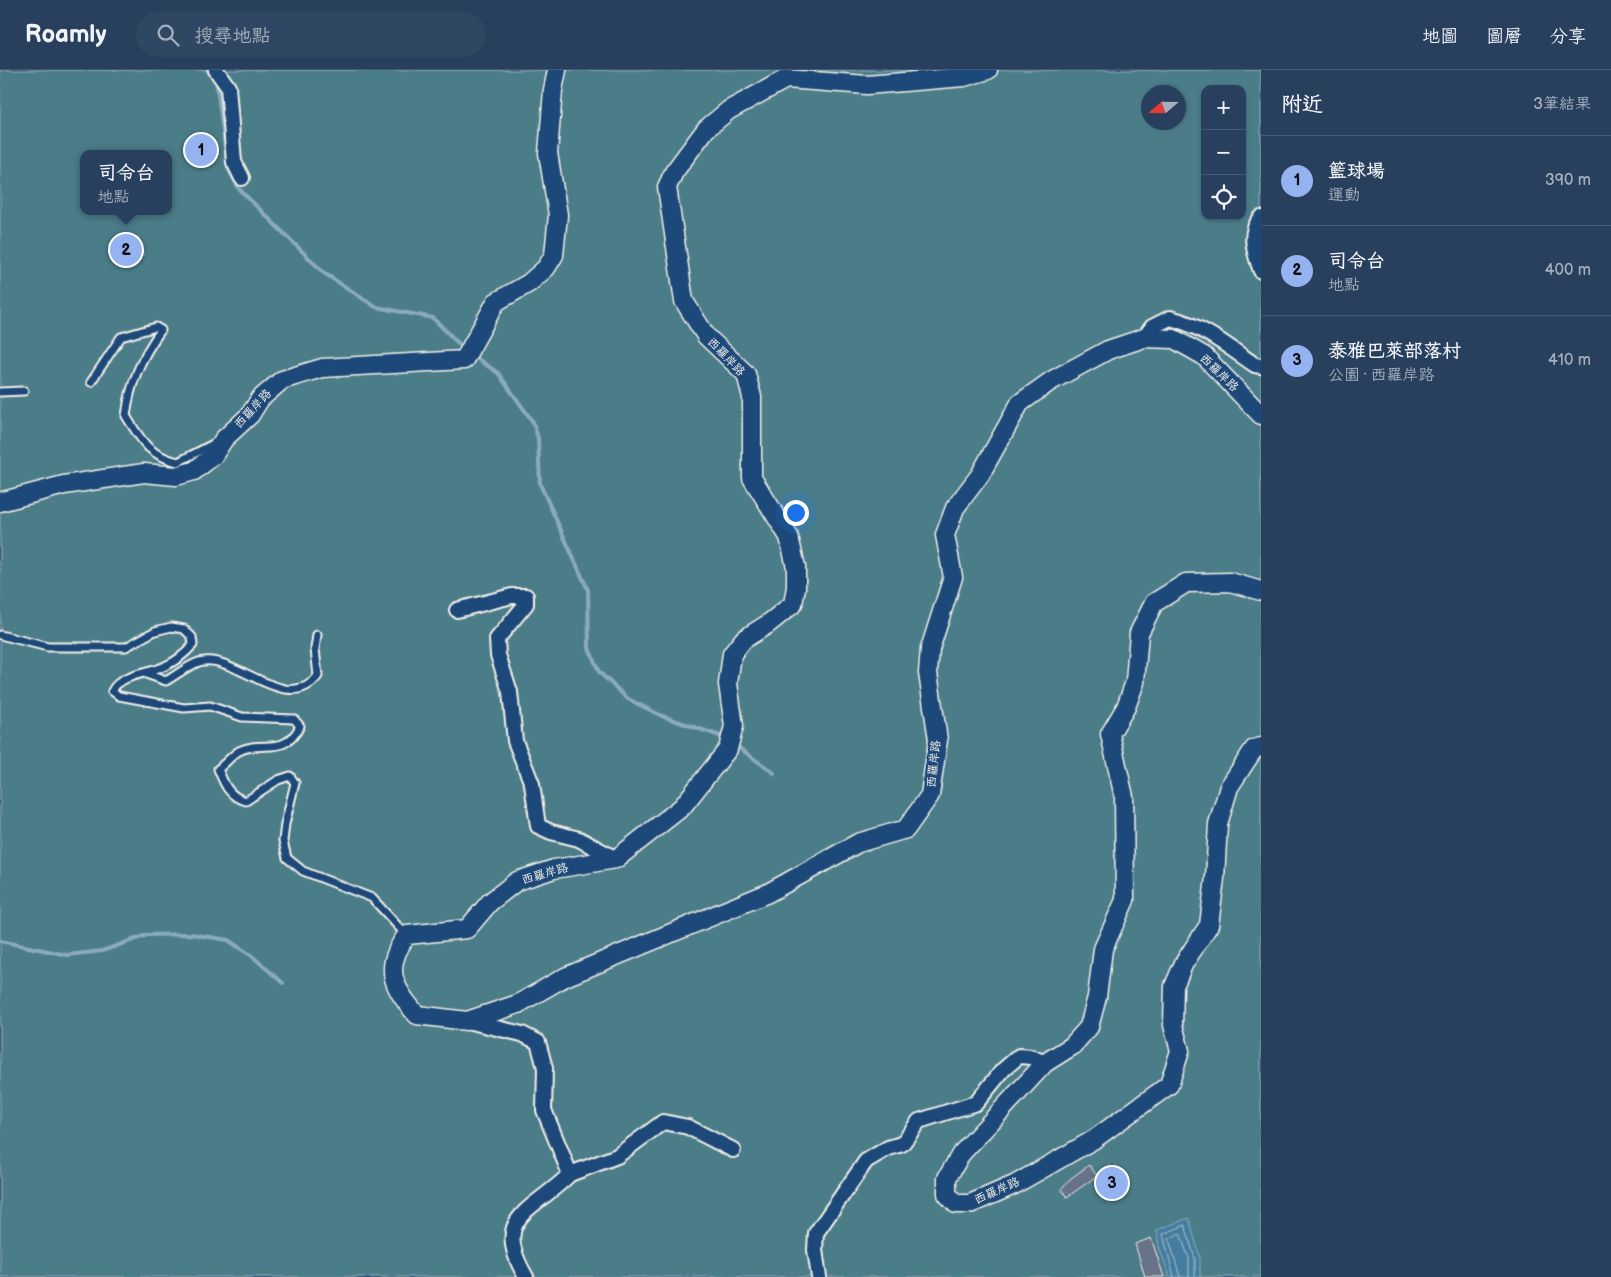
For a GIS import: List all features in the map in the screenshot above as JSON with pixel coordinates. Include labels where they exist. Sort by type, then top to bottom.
[{"type":"street","points":[[216,70],[228,87],[234,162],[242,178]]},
{"type":"street","name":"西羅岸路","points":[[0,502],[64,485],[144,473],[176,476],[194,471],[214,456],[224,439],[250,415],[260,399],[282,380],[322,368],[464,360],[487,315],[496,302],[529,283],[546,268],[554,255],[558,215],[548,153],[553,90],[557,70]]},
{"type":"street","name":"西羅岸路","points":[[988,70],[964,77],[867,85],[786,79],[729,110],[706,129],[674,172],[667,187],[684,301],[706,336],[746,374],[752,397],[752,478],[789,537],[796,567],[796,587],[793,604],[768,624],[744,639],[732,654],[728,684],[734,726],[730,741],[682,807],[616,859],[554,869],[518,881],[490,902],[467,929],[407,935],[396,950],[392,972],[399,995],[417,1014],[467,1021],[518,1004],[565,977],[768,893],[858,843],[906,829],[930,795],[932,786],[938,740],[928,673],[930,649],[953,577],[945,535],[954,508],[980,475],[1020,403],[1051,381],[1108,350],[1144,338],[1174,339],[1204,356],[1261,415]]},
{"type":"street","points":[[1261,218],[1257,222],[1253,236],[1255,253],[1261,271]]},
{"type":"street","points":[[1144,338],[1152,327],[1170,318],[1196,326],[1255,365],[1261,366]]},
{"type":"street","name":"西羅岸路","points":[[1261,590],[1230,582],[1186,583],[1154,603],[1139,633],[1135,682],[1126,707],[1110,734],[1124,797],[1126,900],[1103,949],[1097,997],[1089,1027],[1072,1046],[1045,1063],[961,1154],[947,1178],[947,1194],[956,1204],[970,1204],[1014,1185],[1093,1140],[1169,1085],[1180,1051],[1173,1025],[1174,986],[1184,963],[1209,925],[1215,878],[1218,824],[1229,787],[1254,749],[1261,747]]},
{"type":"street","points":[[457,610],[512,596],[526,596],[526,604],[497,639],[498,655],[510,692],[515,741],[532,784],[538,826],[551,832],[579,839],[616,859]]},
{"type":"street","points":[[467,1021],[522,1034],[538,1042],[545,1068],[544,1110],[570,1174]]},
{"type":"street","points":[[819,1277],[815,1250],[816,1233],[866,1161],[888,1148],[902,1144],[919,1121],[976,1103],[1003,1070],[1019,1056],[1031,1057],[1045,1063]]},
{"type":"street","points":[[526,1277],[511,1243],[513,1226],[523,1213],[570,1174],[617,1156],[663,1122],[688,1127],[733,1150]]},
{"type":"lane","points":[[91,382],[121,337],[156,327],[161,330],[151,344],[130,388],[126,416],[144,444],[160,458],[178,462],[224,439]]},
{"type":"lane","points":[[0,392],[24,391]]},
{"type":"lane","points":[[0,635],[48,647],[126,647],[156,631],[171,627],[184,629],[192,637],[193,645],[182,657],[145,674],[121,680],[112,691],[119,696],[184,708],[210,706],[242,717],[294,719],[300,726],[295,735],[276,747],[256,746],[239,751],[218,769],[224,785],[236,799],[246,801],[278,780],[290,776],[295,783],[284,824],[283,841],[287,858],[303,871],[372,898],[407,935]]},
{"type":"lane","points":[[145,674],[166,680],[202,661],[216,662],[244,675],[287,689],[302,690],[311,686],[318,676],[315,650],[317,635]]},
{"type":"green space","points":[[0,70],[1261,70],[1261,1277],[0,1277]]},
{"type":"water","points":[[1189,1218],[1200,1258],[1200,1277],[1170,1277],[1159,1247],[1157,1230]]},
{"type":"building","points":[[138,237],[143,255],[115,264],[109,245]]},
{"type":"building","points":[[1089,1165],[1097,1176],[1067,1197],[1061,1189],[1070,1179]]},
{"type":"building","points":[[1151,1238],[1164,1277],[1145,1277],[1135,1244]]},
{"type":"waterway","points":[[207,70],[216,80],[228,168],[239,189],[324,273],[376,307],[433,318],[464,349]]},
{"type":"waterway","points":[[472,355],[498,373],[533,422],[538,438],[540,484],[588,590],[589,648],[599,672],[628,699],[662,716],[726,738]]},
{"type":"waterway","points":[[735,745],[774,773]]},
{"type":"waterway","points":[[0,941],[67,955],[102,951],[147,935],[191,934],[228,940],[252,956],[283,983]]},
{"type":"place","name":"籃球場","points":[[201,150]]},
{"type":"place","name":"司令台","points":[[126,250]]},
{"type":"place","name":"泰雅巴萊部落村","points":[[1112,1183]]}]
